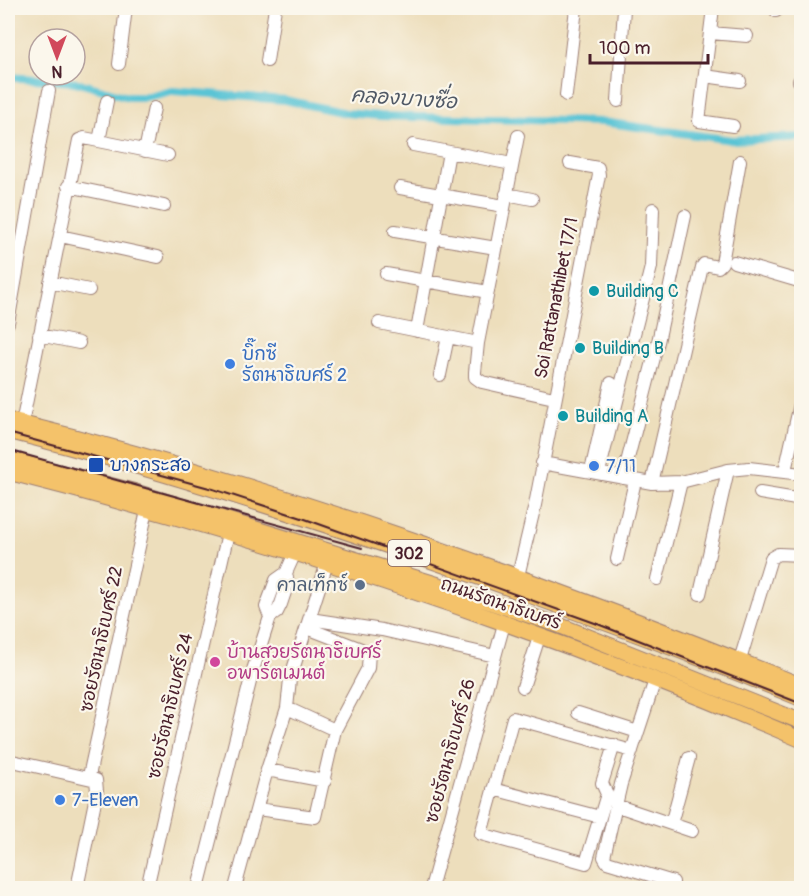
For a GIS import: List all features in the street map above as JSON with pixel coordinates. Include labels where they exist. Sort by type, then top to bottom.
[{"type":"main road","name":"ถนนรัตนาธิเบศร์","points":[[15,422],[126,449],[226,479],[518,576],[592,602],[801,686]]},
{"type":"main road","name":"ถนนรัตนาธิเบศร์","points":[[8,431],[239,496],[564,606],[801,699]]},
{"type":"main road","name":"ถนนรัตนาธิเบศร์","points":[[8,459],[132,491],[442,586],[561,626],[801,722]]},
{"type":"main road","name":"ถนนรัตนาธิเบศร์","points":[[8,472],[295,553],[539,636],[625,668],[801,740]]},
{"type":"main road","points":[[592,602],[662,643]]},
{"type":"main road","points":[[625,668],[699,682]]},
{"type":"street","points":[[119,64],[126,8]]},
{"type":"street","points":[[267,61],[276,8]]},
{"type":"street","points":[[566,95],[576,8]]},
{"type":"street","points":[[618,101],[624,8]]},
{"type":"street","points":[[713,8],[699,121],[733,126]]},
{"type":"street","points":[[710,33],[747,36]]},
{"type":"street","points":[[705,76],[740,81]]},
{"type":"street","points":[[8,323],[49,91]]},
{"type":"street","points":[[99,141],[107,101]]},
{"type":"street","points":[[145,151],[154,108]]},
{"type":"street","points":[[518,136],[478,343],[475,377],[482,382],[554,398]]},
{"type":"street","points":[[15,422],[39,335],[79,140],[84,138],[168,156]]},
{"type":"street","points":[[412,145],[512,164]]},
{"type":"street","points":[[417,331],[449,152]]},
{"type":"street","points":[[652,483],[702,267],[704,264],[718,267],[722,263],[740,161]]},
{"type":"street","name":"Soi Rattanathibet 17/1","points":[[518,576],[599,175],[598,168],[570,163]]},
{"type":"street","points":[[68,186],[164,206]]},
{"type":"street","points":[[400,188],[441,195],[532,200]]},
{"type":"street","points":[[595,472],[651,267],[654,242],[653,209]]},
{"type":"street","points":[[617,559],[629,479],[685,216]]},
{"type":"street","points":[[395,231],[496,248]]},
{"type":"street","points":[[60,236],[158,257]]},
{"type":"street","points":[[734,262],[801,282]]},
{"type":"street","points":[[386,274],[488,292]]},
{"type":"street","points":[[50,282],[89,290]]},
{"type":"street","points":[[379,324],[478,343]]},
{"type":"street","points":[[39,335],[79,343]]},
{"type":"street","points":[[440,375],[447,337]]},
{"type":"street","points":[[595,472],[610,383]]},
{"type":"street","points":[[786,471],[801,395]]},
{"type":"street","points":[[542,463],[652,483],[681,482],[728,470],[786,471],[801,474]]},
{"type":"street","points":[[700,594],[728,470]]},
{"type":"street","points":[[657,579],[681,482]]},
{"type":"street","points":[[759,493],[801,500]]},
{"type":"street","name":"ซอยรัตนาธิเบศร์ 22","points":[[77,888],[97,791],[96,780],[89,776],[147,510]]},
{"type":"street","name":"ซอยรัตนาธิเบศร์ 24","points":[[147,888],[228,533]]},
{"type":"street","points":[[198,888],[253,670],[270,617],[277,612],[288,583],[286,573],[295,553]]},
{"type":"street","points":[[740,660],[771,558],[778,554],[801,555]]},
{"type":"street","points":[[236,888],[267,770],[287,708],[290,679],[327,564]]},
{"type":"street","points":[[309,624],[382,630],[495,656]]},
{"type":"street","points":[[257,809],[315,817],[335,730],[368,668],[370,655],[309,624]]},
{"type":"street","name":"ซอยรัตนาธิเบศร์ 26","points":[[431,888],[504,624]]},
{"type":"street","points":[[524,687],[539,636]]},
{"type":"street","points":[[655,680],[621,784],[618,806],[604,860],[673,882]]},
{"type":"street","points":[[287,708],[335,730]]},
{"type":"street","points":[[578,713],[638,732]]},
{"type":"street","points":[[614,745],[602,783],[607,794],[586,863],[481,834],[513,718],[614,745],[632,751]]},
{"type":"street","points":[[671,824],[689,759]]},
{"type":"street","points":[[8,760],[64,774],[89,776]]},
{"type":"street","points":[[267,770],[325,781]]},
{"type":"street","points":[[493,789],[600,817]]},
{"type":"street","points":[[618,806],[692,831]]},
{"type":"waterway","name":"คลองบางซื่อ","points":[[8,77],[75,82],[128,97],[145,97],[173,91],[285,100],[346,113],[380,116],[602,122],[732,140],[802,137]]},
{"type":"railway","points":[[8,433],[213,489],[305,519],[595,623],[802,704]]},
{"type":"railway","points":[[8,450],[362,548]]},
{"type":"place","name":"Building C","points":[[594,291]]},
{"type":"place","name":"Building B","points":[[580,348]]},
{"type":"place","name":"บิ๊กซี รัตนาธิเบศร์ 2","points":[[230,364]]},
{"type":"place","name":"Building A","points":[[563,416]]},
{"type":"place","name":"บางกระสอ","points":[[96,465]]},
{"type":"place","name":"7/11","points":[[594,466]]},
{"type":"place","name":"คาลเท็กซ์","points":[[360,585]]},
{"type":"place","name":"บ้านสวยรัตนาธิเบศร์ อพาร์ตเมนต์","points":[[215,662]]},
{"type":"place","name":"7-Eleven","points":[[60,800]]}]
